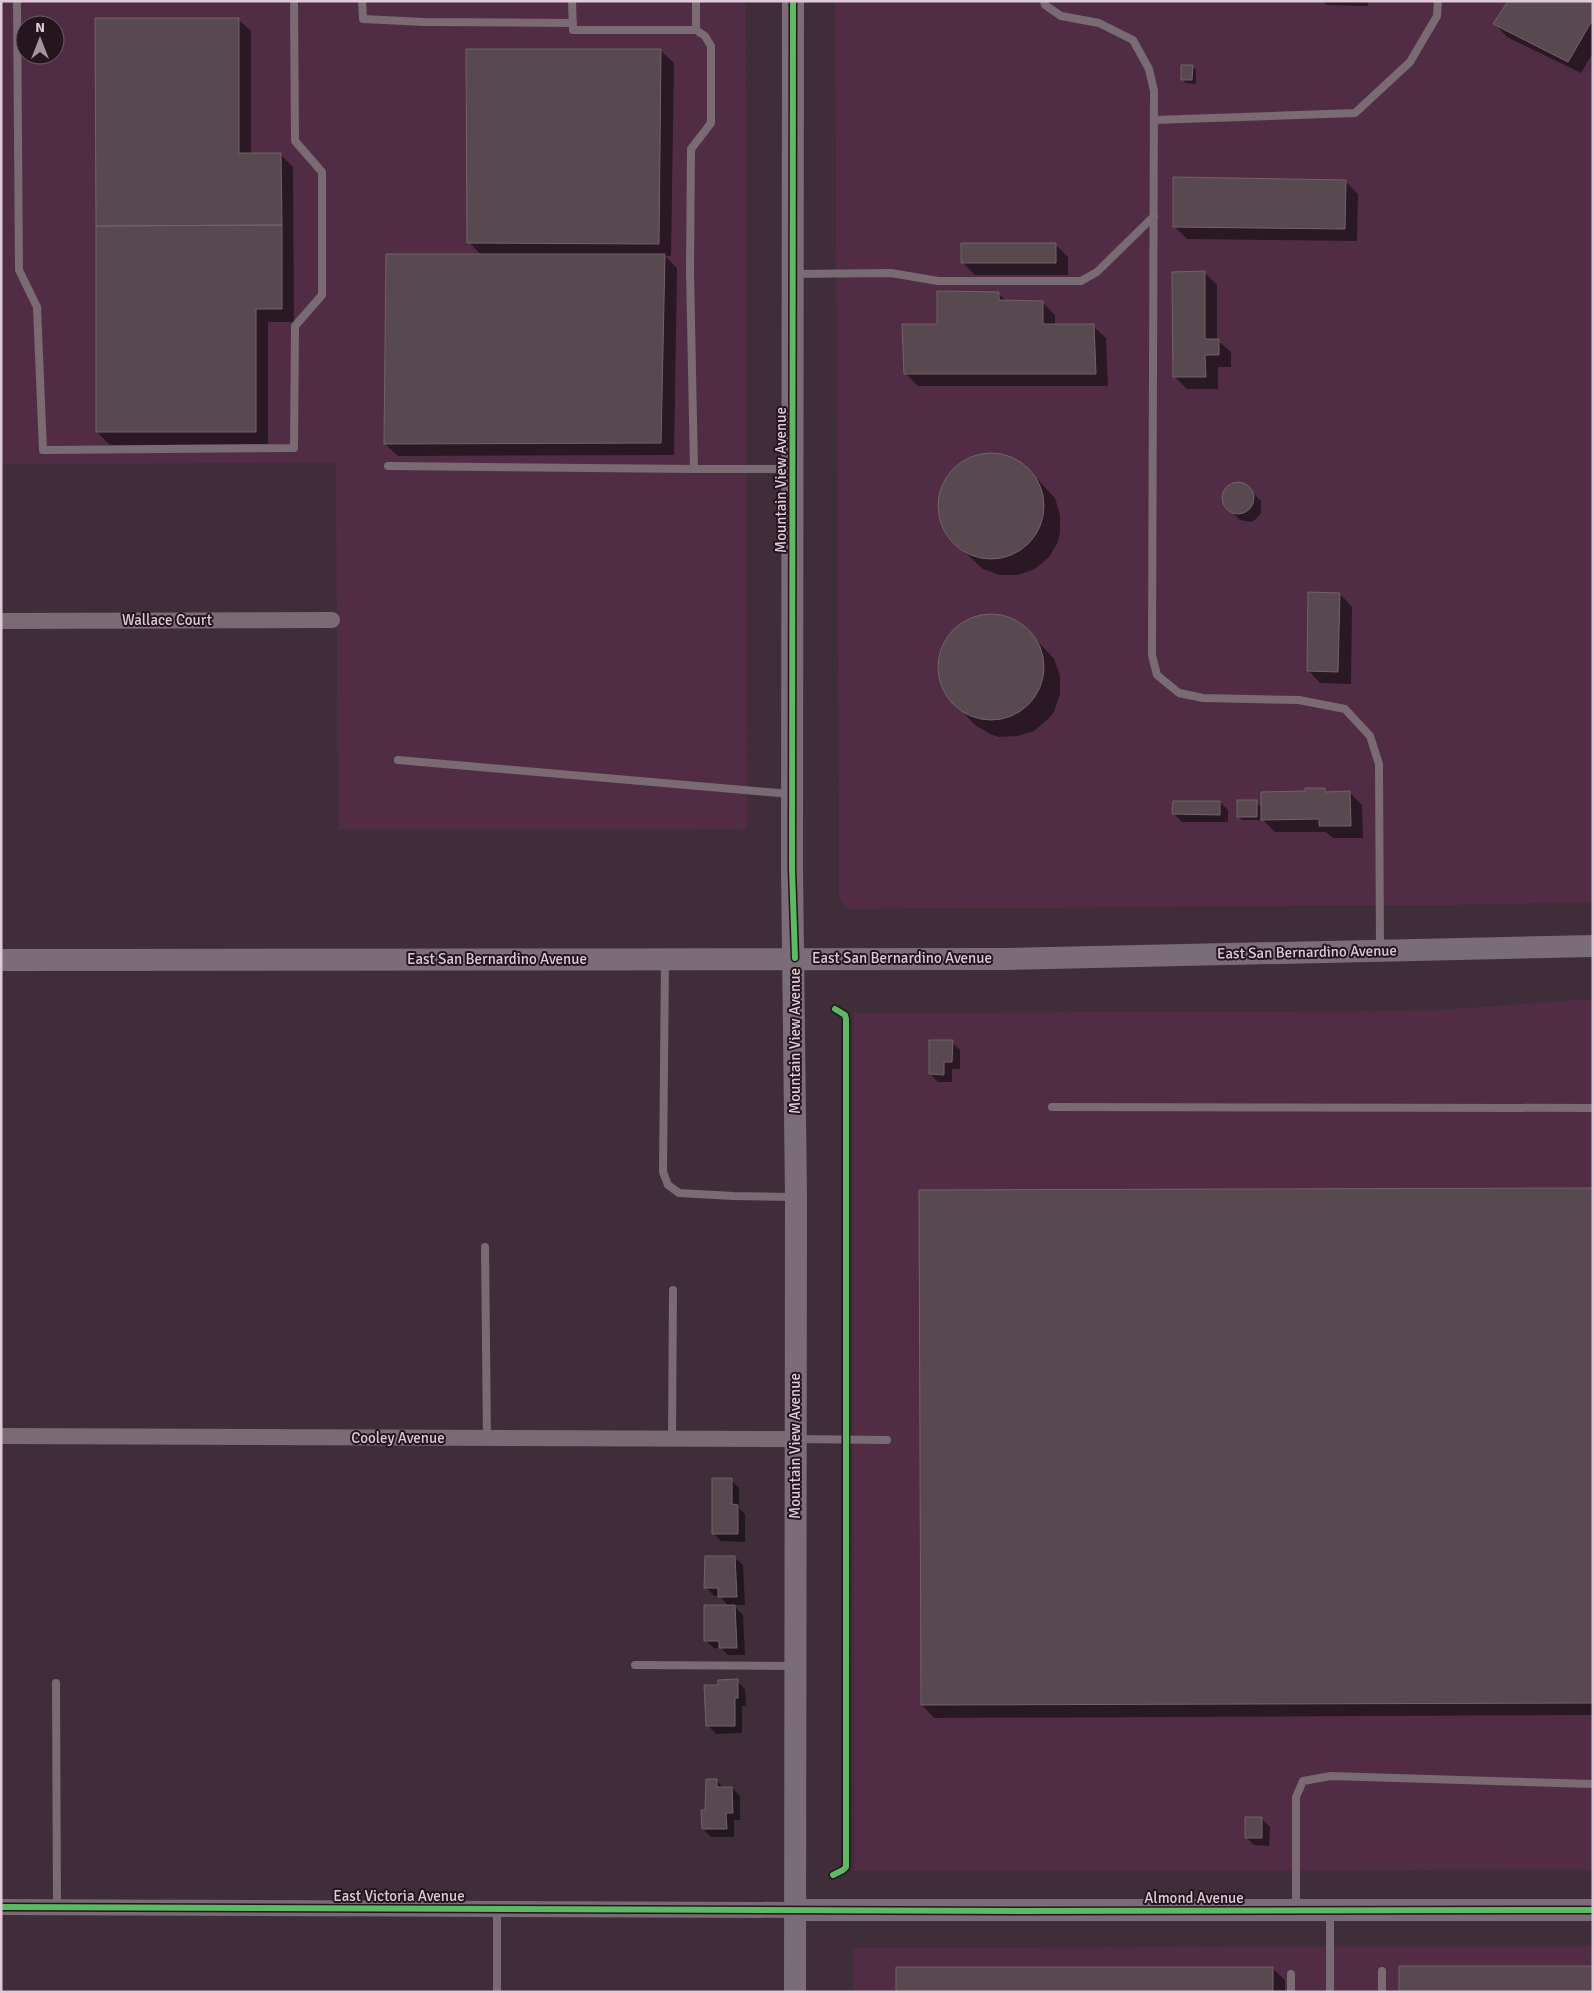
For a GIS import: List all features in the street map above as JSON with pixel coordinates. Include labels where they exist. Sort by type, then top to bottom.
[{"type":"main road","name":"Mountain View Avenue","points":[[793,1],[794,469],[792,869],[795,958],[796,1197],[796,1992]]},
{"type":"main road","name":"East San Bernardino Avenue","points":[[1,960],[1004,959],[1593,946]]},
{"type":"main road","name":"Almond Avenue","points":[[796,1910],[1593,1910]]},
{"type":"street","name":"Wallace Court","points":[[1,621],[332,620]]},
{"type":"street","name":"Cooley Avenue","points":[[1,1436],[795,1438]]},
{"type":"street","name":"East Victoria Avenue","points":[[1,1907],[796,1910]]},
{"type":"lane","points":[[17,1],[19,270],[37,306],[43,450],[294,448],[295,326],[322,295],[322,172],[295,140],[294,1]]},
{"type":"lane","points":[[362,1],[363,19],[424,22],[573,23]]},
{"type":"lane","points":[[572,1],[573,30],[696,30],[706,36],[711,46],[711,123],[691,149],[690,271],[694,469]]},
{"type":"lane","points":[[696,1],[696,30]]},
{"type":"lane","points":[[1044,1],[1045,5],[1061,16],[1099,23],[1133,40],[1148,69],[1154,91],[1152,655],[1157,675],[1179,693],[1203,698],[1299,700],[1345,709],[1370,736],[1379,764],[1380,951]]},
{"type":"lane","points":[[1154,120],[1355,114],[1410,62],[1437,16],[1438,1]]},
{"type":"lane","points":[[794,274],[891,273],[938,281],[1081,281],[1097,272],[1154,216]]},
{"type":"lane","points":[[388,466],[794,469]]},
{"type":"lane","points":[[398,760],[793,794]]},
{"type":"lane","points":[[665,958],[663,1172],[668,1185],[679,1193],[796,1197]]},
{"type":"lane","points":[[1052,1107],[1593,1108]]},
{"type":"lane","points":[[485,1247],[488,1438]]},
{"type":"lane","points":[[672,1438],[673,1290]]},
{"type":"lane","points":[[795,1438],[887,1440]]},
{"type":"lane","points":[[635,1665],[795,1666]]},
{"type":"lane","points":[[56,1683],[57,1907]]},
{"type":"lane","points":[[1296,1910],[1296,1797],[1303,1781],[1331,1776],[1593,1784]]},
{"type":"lane","points":[[497,1908],[497,1992]]},
{"type":"lane","points":[[1330,1910],[1330,1992]]},
{"type":"lane","points":[[1382,1971],[1382,1992]]},
{"type":"lane","points":[[1291,1974],[1291,1992]]},
{"type":"shaded area","points":[[1,1],[742,1],[746,4],[747,829],[338,830],[336,463],[1,464]]},
{"type":"shaded area","points":[[835,1],[1593,1],[1593,902],[1451,905],[846,909],[839,898]]},
{"type":"shaded area","points":[[1593,999],[1593,1870],[854,1871],[853,1013],[1423,1011]]},
{"type":"shaded area","points":[[1593,1946],[1593,1992],[853,1992],[853,1948]]},
{"type":"building","points":[[1508,1],[1593,1],[1593,19],[1568,62],[1493,24]]},
{"type":"building","points":[[95,18],[239,18],[239,153],[281,153],[282,225],[96,226]]},
{"type":"building","points":[[466,49],[661,49],[659,244],[467,243]]},
{"type":"building","points":[[1181,65],[1193,65],[1192,80],[1181,80]]},
{"type":"building","points":[[1173,177],[1346,180],[1345,229],[1173,227]]},
{"type":"building","points":[[282,225],[282,309],[256,309],[256,432],[96,432],[96,226]]},
{"type":"building","points":[[961,243],[1056,243],[1056,263],[961,263]]},
{"type":"building","points":[[386,254],[665,254],[661,443],[384,444]]},
{"type":"building","points":[[1205,271],[1205,339],[1219,339],[1219,355],[1205,355],[1206,377],[1173,377],[1172,272]]},
{"type":"building","points":[[937,291],[999,292],[999,300],[1043,301],[1043,324],[1094,324],[1096,374],[904,374],[902,324],[937,324]]},
{"type":"building","points":[[991,453],[1011,457],[1029,468],[1040,486],[1044,506],[1040,526],[1029,544],[1011,555],[991,559],[971,555],[953,544],[942,526],[938,506],[942,486],[953,468],[971,457]]},
{"type":"building","points":[[1238,482],[1250,486],[1254,498],[1250,510],[1238,514],[1226,510],[1222,498],[1226,486]]},
{"type":"building","points":[[1308,592],[1340,593],[1338,672],[1307,671]]},
{"type":"building","points":[[991,614],[1011,618],[1029,629],[1040,647],[1044,667],[1040,687],[1029,705],[1011,716],[991,720],[971,716],[953,705],[942,687],[938,667],[942,647],[953,629],[971,618]]},
{"type":"building","points":[[1305,788],[1325,788],[1325,792],[1350,791],[1351,826],[1319,826],[1319,819],[1261,820],[1261,792],[1305,791]]},
{"type":"building","points":[[1237,800],[1257,800],[1257,817],[1237,817]]},
{"type":"building","points":[[1173,801],[1220,801],[1220,815],[1172,814]]},
{"type":"building","points":[[929,1040],[953,1040],[952,1062],[944,1062],[944,1075],[929,1074]]},
{"type":"building","points":[[1593,1188],[1593,1703],[921,1705],[919,1190]]},
{"type":"building","points":[[712,1478],[732,1478],[732,1504],[738,1505],[738,1534],[712,1534]]},
{"type":"building","points":[[705,1556],[735,1556],[737,1597],[718,1597],[718,1588],[704,1588]]},
{"type":"building","points":[[704,1605],[735,1605],[737,1648],[719,1648],[719,1641],[704,1641]]},
{"type":"building","points":[[738,1679],[738,1698],[735,1698],[735,1726],[706,1726],[704,1685],[718,1685],[718,1680]]},
{"type":"building","points":[[706,1779],[717,1779],[717,1787],[732,1787],[733,1813],[726,1813],[727,1829],[702,1829],[701,1810],[705,1810]]},
{"type":"building","points":[[1245,1817],[1262,1817],[1262,1838],[1245,1838]]},
{"type":"building","points":[[1399,1966],[1593,1966],[1593,1992],[1399,1992]]},
{"type":"building","points":[[896,1967],[1273,1967],[1273,1992],[896,1992]]},
{"type":"cycle path","points":[[793,1],[792,869],[795,958]]},
{"type":"cycle path","points":[[833,1875],[846,1867],[846,1019],[845,1015],[835,1009]]},
{"type":"cycle path","points":[[1,1907],[1017,1911],[1593,1910]]}]
